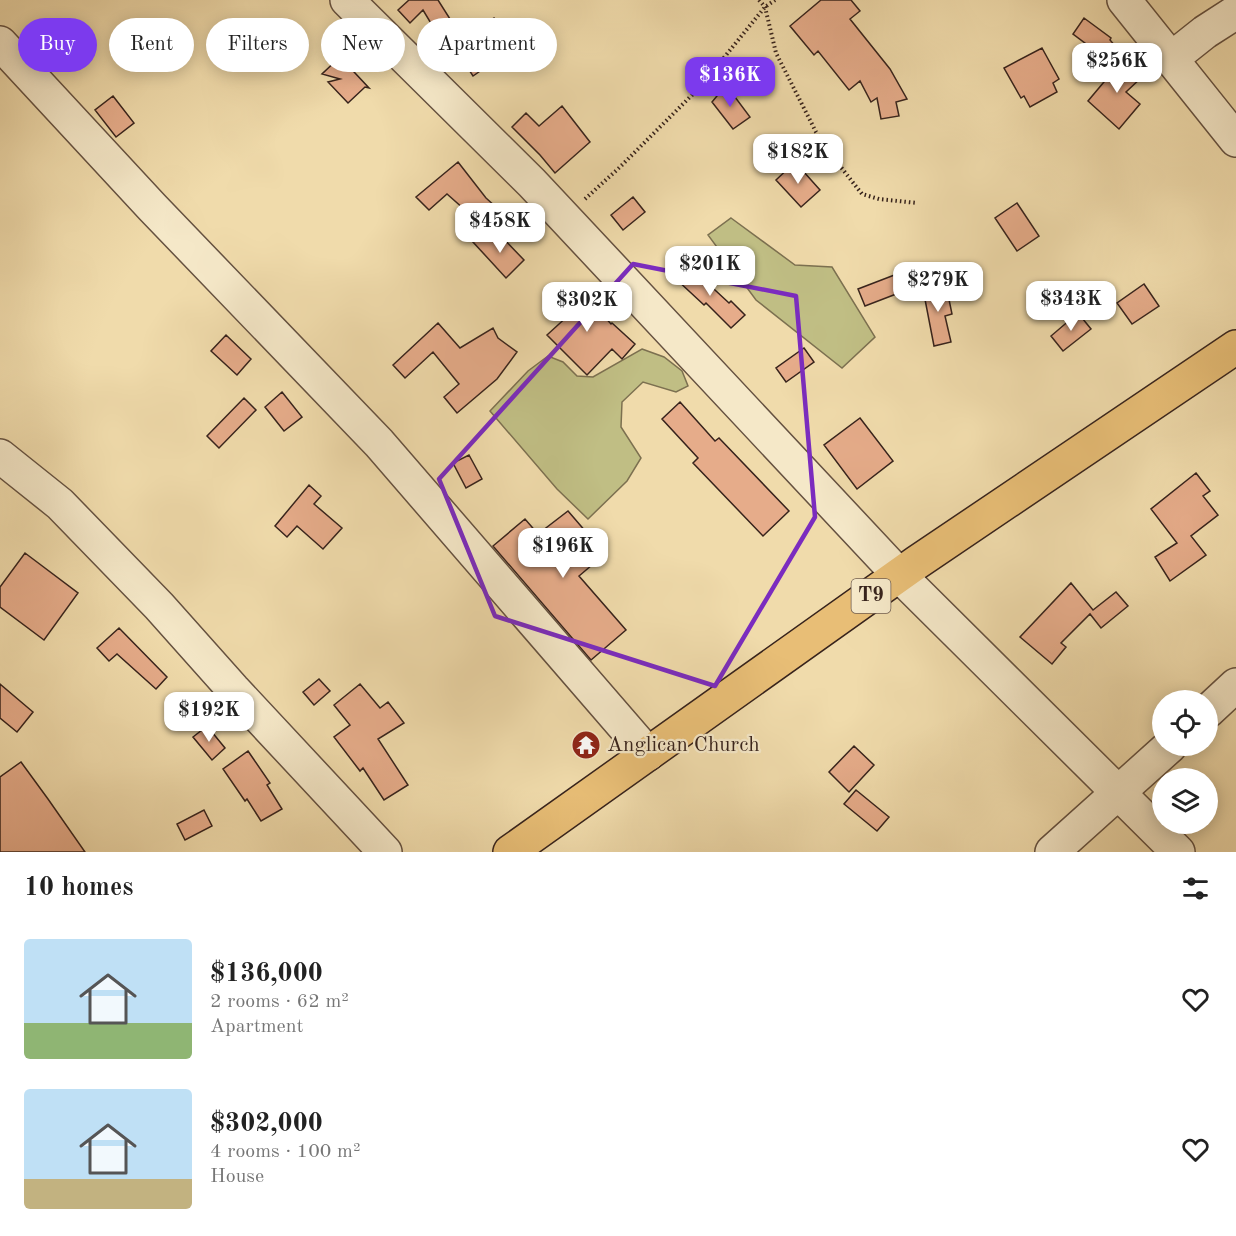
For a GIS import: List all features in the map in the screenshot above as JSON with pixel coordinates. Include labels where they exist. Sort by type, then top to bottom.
[{"type":"highway","name":"T9","points":[[510,852],[900,576],[1236,347]]},
{"type":"street","points":[[347,0],[524,175],[900,576],[1178,852]]},
{"type":"street","points":[[1124,0],[1236,140]]},
{"type":"street","points":[[1171,59],[1205,32],[1236,12]]},
{"type":"street","points":[[0,43],[160,216],[379,443],[648,754]]},
{"type":"street","points":[[0,456],[60,504],[159,606],[385,852]]},
{"type":"street","points":[[1218,702],[1236,686]]},
{"type":"street","points":[[1052,852],[1159,756]]},
{"type":"path","points":[[759,0],[765,7],[776,53],[816,132],[840,166],[862,194],[879,199],[917,203]]},
{"type":"path","points":[[564,217],[620,167],[701,86],[765,7],[775,0]]},
{"type":"highlighted area","points":[[633,264],[796,296],[815,517],[715,686],[495,616],[439,479]]},
{"type":"shaded area","points":[[731,218],[795,265],[832,267],[875,337],[842,368],[756,300],[708,235]]},
{"type":"shaded area","points":[[642,349],[664,357],[682,371],[688,386],[676,392],[643,382],[622,402],[621,427],[641,458],[627,481],[588,519],[557,489],[490,411],[528,371],[548,356],[563,362],[577,376],[593,377]]},
{"type":"building","points":[[409,0],[438,0],[449,18],[428,18],[423,10],[410,23],[398,10]]},
{"type":"building","points":[[821,0],[851,0],[860,11],[850,19],[890,69],[907,99],[896,102],[899,116],[881,119],[877,98],[871,102],[860,81],[849,90],[818,51],[814,55],[790,26]]},
{"type":"building","points":[[1084,18],[1111,38],[1110,40],[1116,47],[1101,55],[1073,34]]},
{"type":"building","points":[[1042,48],[1059,79],[1053,83],[1057,92],[1030,107],[1024,96],[1021,98],[1004,68]]},
{"type":"building","points":[[1125,57],[1142,77],[1126,92],[1140,104],[1119,129],[1088,101]]},
{"type":"building","points":[[324,72],[354,72],[369,88],[365,87],[348,103],[328,82],[340,79],[322,74]]},
{"type":"building","points":[[726,85],[750,117],[733,129],[712,102]]},
{"type":"building","points":[[113,96],[134,123],[116,137],[95,110]]},
{"type":"building","points":[[562,106],[590,142],[555,173],[512,127],[526,113],[539,126]]},
{"type":"building","points":[[458,162],[486,198],[506,216],[491,233],[447,194],[429,210],[416,197]]},
{"type":"building","points":[[795,162],[820,190],[801,207],[776,180]]},
{"type":"building","points":[[633,197],[645,212],[623,230],[611,215]]},
{"type":"building","points":[[1017,203],[1039,236],[1017,251],[995,218]]},
{"type":"building","points":[[499,234],[524,260],[506,278],[473,242]]},
{"type":"building","points":[[688,265],[745,315],[731,328],[706,303],[704,305],[676,279]]},
{"type":"building","points":[[897,274],[904,291],[865,306],[858,289]]},
{"type":"building","points":[[575,284],[611,324],[635,344],[622,359],[612,349],[587,375],[547,335],[570,314],[558,300]]},
{"type":"building","points":[[1144,284],[1159,306],[1132,324],[1117,303]]},
{"type":"building","points":[[946,285],[952,314],[945,316],[951,342],[934,346],[923,289]]},
{"type":"building","points":[[1078,313],[1091,329],[1063,351],[1051,336]]},
{"type":"building","points":[[438,323],[460,348],[493,328],[498,338],[517,352],[497,379],[457,413],[444,397],[459,384],[433,352],[405,378],[393,365]]},
{"type":"building","points":[[226,335],[251,359],[237,375],[211,351]]},
{"type":"building","points":[[804,348],[814,362],[786,382],[776,368]]},
{"type":"building","points":[[282,392],[302,417],[284,431],[265,407]]},
{"type":"building","points":[[244,398],[256,410],[219,448],[207,436]]},
{"type":"building","points":[[680,402],[715,441],[719,438],[789,511],[763,536],[693,463],[698,458],[662,419]]},
{"type":"building","points":[[860,418],[893,461],[857,489],[824,445]]},
{"type":"building","points":[[469,455],[482,479],[466,488],[453,463]]},
{"type":"building","points":[[1196,473],[1210,491],[1203,496],[1218,515],[1191,536],[1206,555],[1170,581],[1155,557],[1177,543],[1151,509]]},
{"type":"building","points":[[309,485],[321,496],[314,504],[342,528],[323,549],[297,526],[287,537],[275,526]]},
{"type":"building","points":[[568,511],[605,554],[579,576],[626,630],[591,660],[493,546],[525,519],[538,534]]},
{"type":"building","points":[[25,553],[78,593],[44,640],[0,607],[0,587]]},
{"type":"building","points":[[1071,583],[1093,610],[1116,592],[1128,606],[1101,628],[1090,614],[1061,643],[1066,647],[1052,664],[1020,637]]},
{"type":"building","points":[[119,628],[167,677],[156,689],[117,654],[109,661],[97,648]]},
{"type":"building","points":[[319,679],[330,691],[314,705],[303,692]]},
{"type":"building","points":[[0,684],[33,712],[17,732],[0,718]]},
{"type":"building","points":[[360,684],[380,708],[388,702],[404,723],[378,739],[408,785],[384,800],[363,768],[360,771],[334,737],[350,725],[334,705]]},
{"type":"building","points":[[207,726],[225,748],[212,760],[193,737]]},
{"type":"building","points":[[854,746],[874,765],[849,792],[829,772]]},
{"type":"building","points":[[248,751],[270,783],[267,785],[282,809],[261,821],[223,769]]},
{"type":"building","points":[[21,762],[85,852],[0,852],[0,777]]},
{"type":"building","points":[[856,790],[889,817],[877,831],[844,804]]},
{"type":"building","points":[[204,810],[212,826],[185,840],[177,824]]},
{"type":"place","name":"Anglican Church","points":[[586,745]]}]
